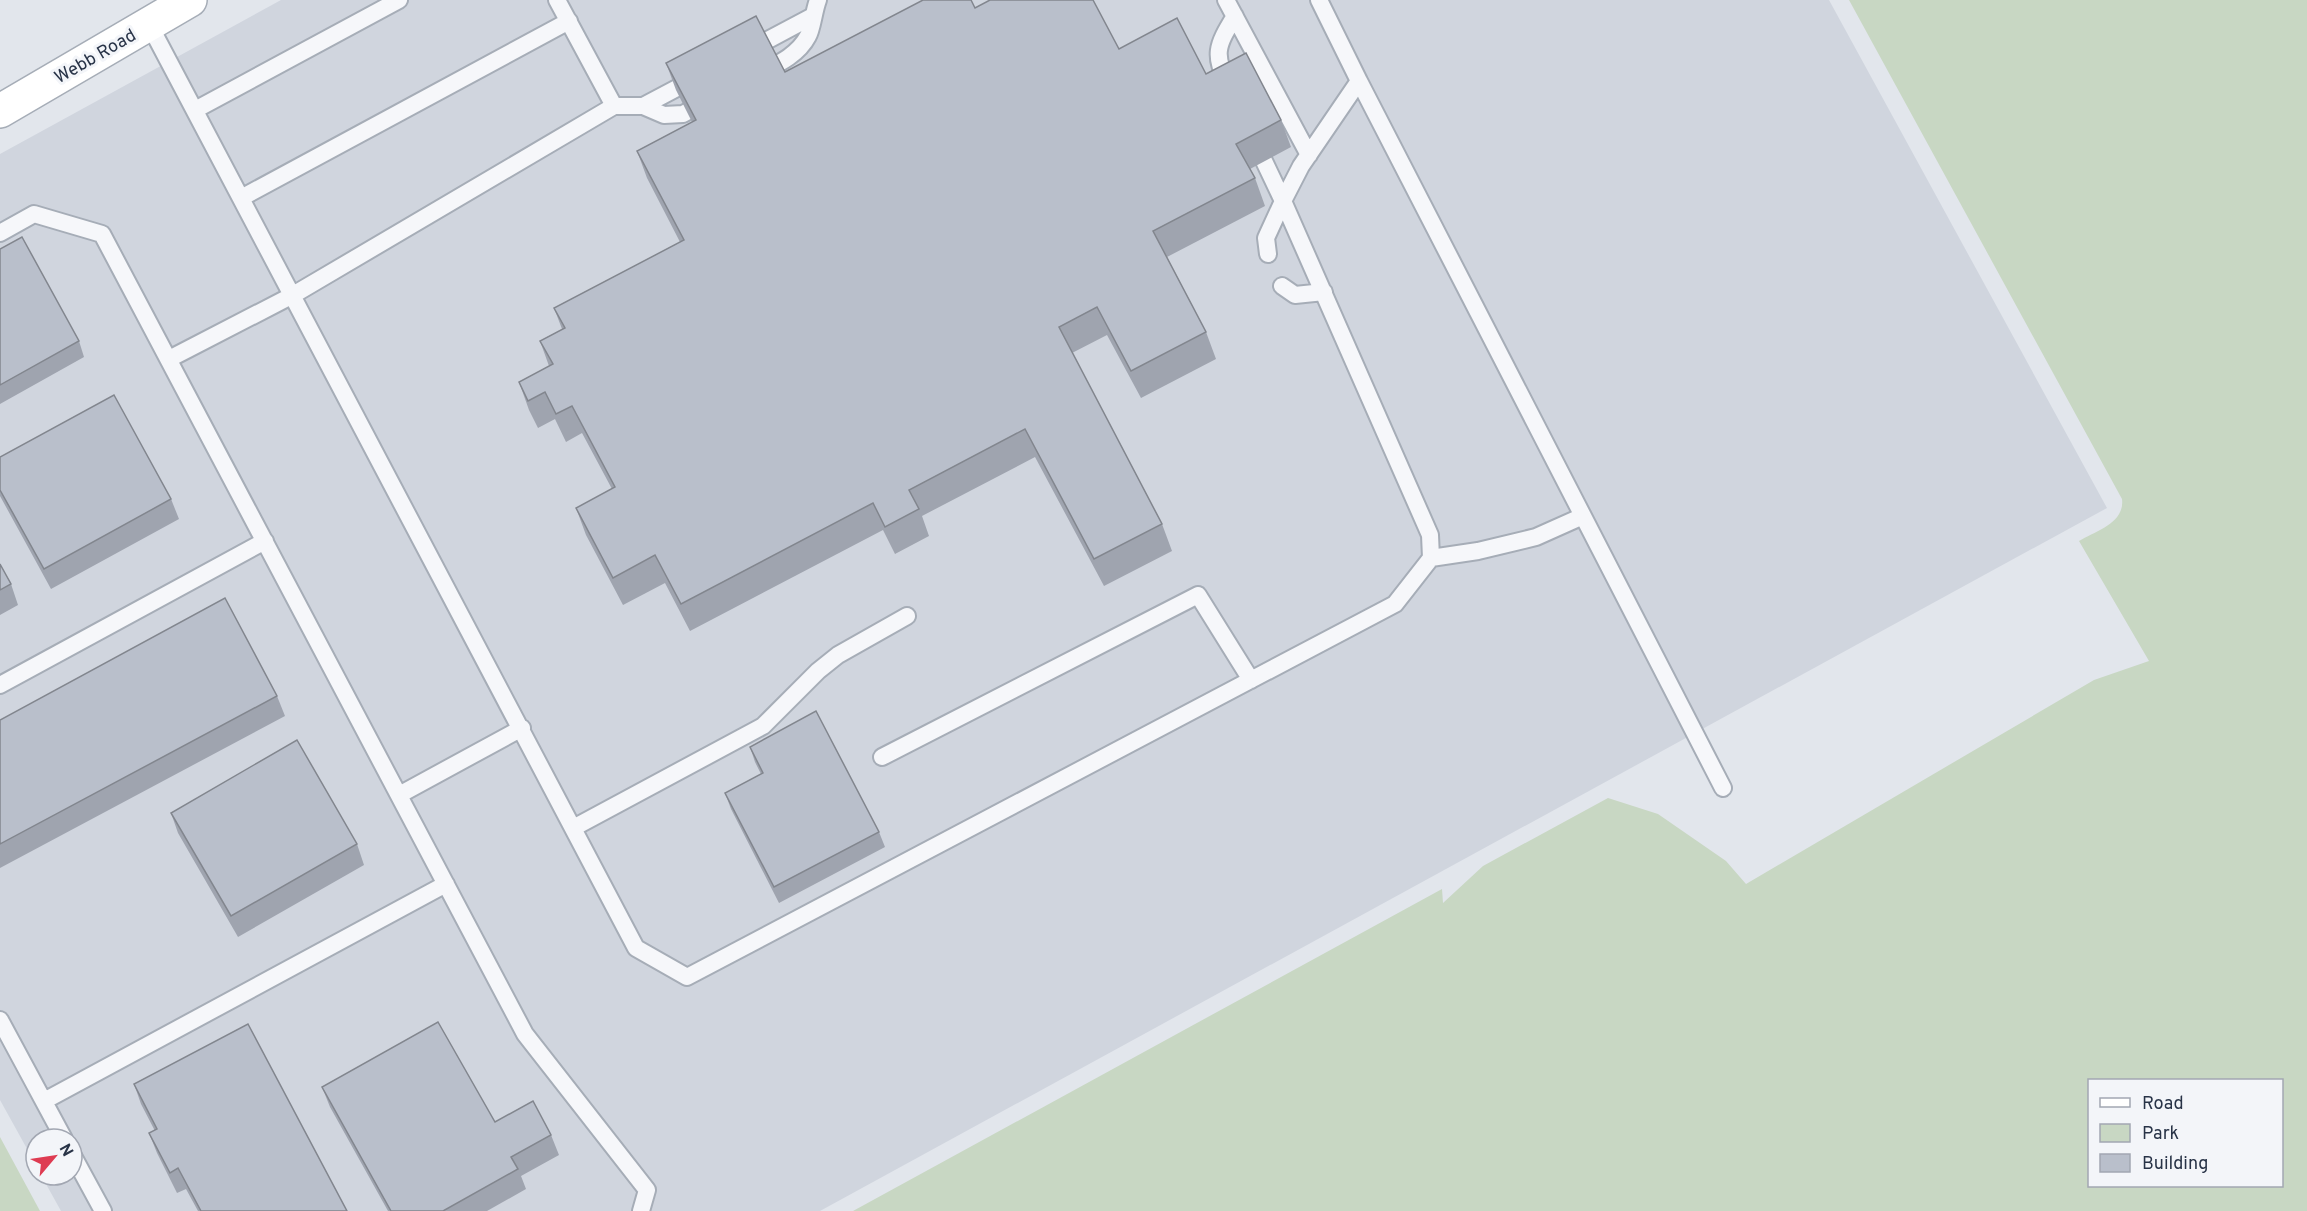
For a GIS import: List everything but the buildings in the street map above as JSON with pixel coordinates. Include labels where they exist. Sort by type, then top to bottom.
[{"type":"street","name":"Webb Road","points":[[0,111],[189,0]]},
{"type":"lane","points":[[195,110],[399,0]]},
{"type":"lane","points":[[557,0],[614,106]]},
{"type":"lane","points":[[741,83],[790,58],[809,35],[818,0]]},
{"type":"lane","points":[[1226,0],[1309,155]]},
{"type":"lane","points":[[1319,0],[1723,788]]},
{"type":"lane","points":[[1232,93],[1217,61],[1219,43],[1234,16]]},
{"type":"lane","points":[[738,56],[812,17]]},
{"type":"lane","points":[[241,198],[569,21]]},
{"type":"lane","points":[[149,24],[575,827],[636,948],[687,977],[1395,604],[1431,558],[1430,535],[1264,161]]},
{"type":"lane","points":[[643,106],[706,72]]},
{"type":"lane","points":[[1268,254],[1266,238],[1283,201],[1309,155],[1359,81]]},
{"type":"lane","points":[[169,359],[292,295],[614,106],[643,106],[664,115],[683,114],[722,93]]},
{"type":"lane","points":[[0,233],[34,214],[102,234],[525,1034],[647,1190],[641,1211]]},
{"type":"lane","points":[[1282,286],[1294,295],[1324,292]]},
{"type":"lane","points":[[1431,558],[1478,551],[1536,537],[1583,516]]},
{"type":"lane","points":[[0,685],[265,541]]},
{"type":"lane","points":[[882,757],[1198,596],[1251,680]]},
{"type":"lane","points":[[575,827],[763,726],[818,671],[838,655],[907,616]]},
{"type":"lane","points":[[399,795],[522,728]]},
{"type":"lane","points":[[44,1101],[446,884]]},
{"type":"lane","points":[[0,1020],[58,1127]]},
{"type":"lane","points":[[84,1176],[103,1211]]},
{"type":"shaded area","points":[[281,0],[1829,0],[2107,508],[820,1211],[61,1211],[48,1187],[84,1187],[84,1127],[24,1127],[24,1143],[0,1100],[0,154]]},
{"type":"green space","points":[[1849,0],[2307,0],[2307,1211],[853,1211],[1442,889],[1443,903],[1483,866],[1608,798],[1658,814],[1726,861],[1746,884],[2094,680],[2149,661],[2079,541],[2108,525],[2119,514],[2122,499]]},
{"type":"green space","points":[[0,1137],[24,1181],[24,1187],[27,1187],[40,1211],[0,1211]]}]
